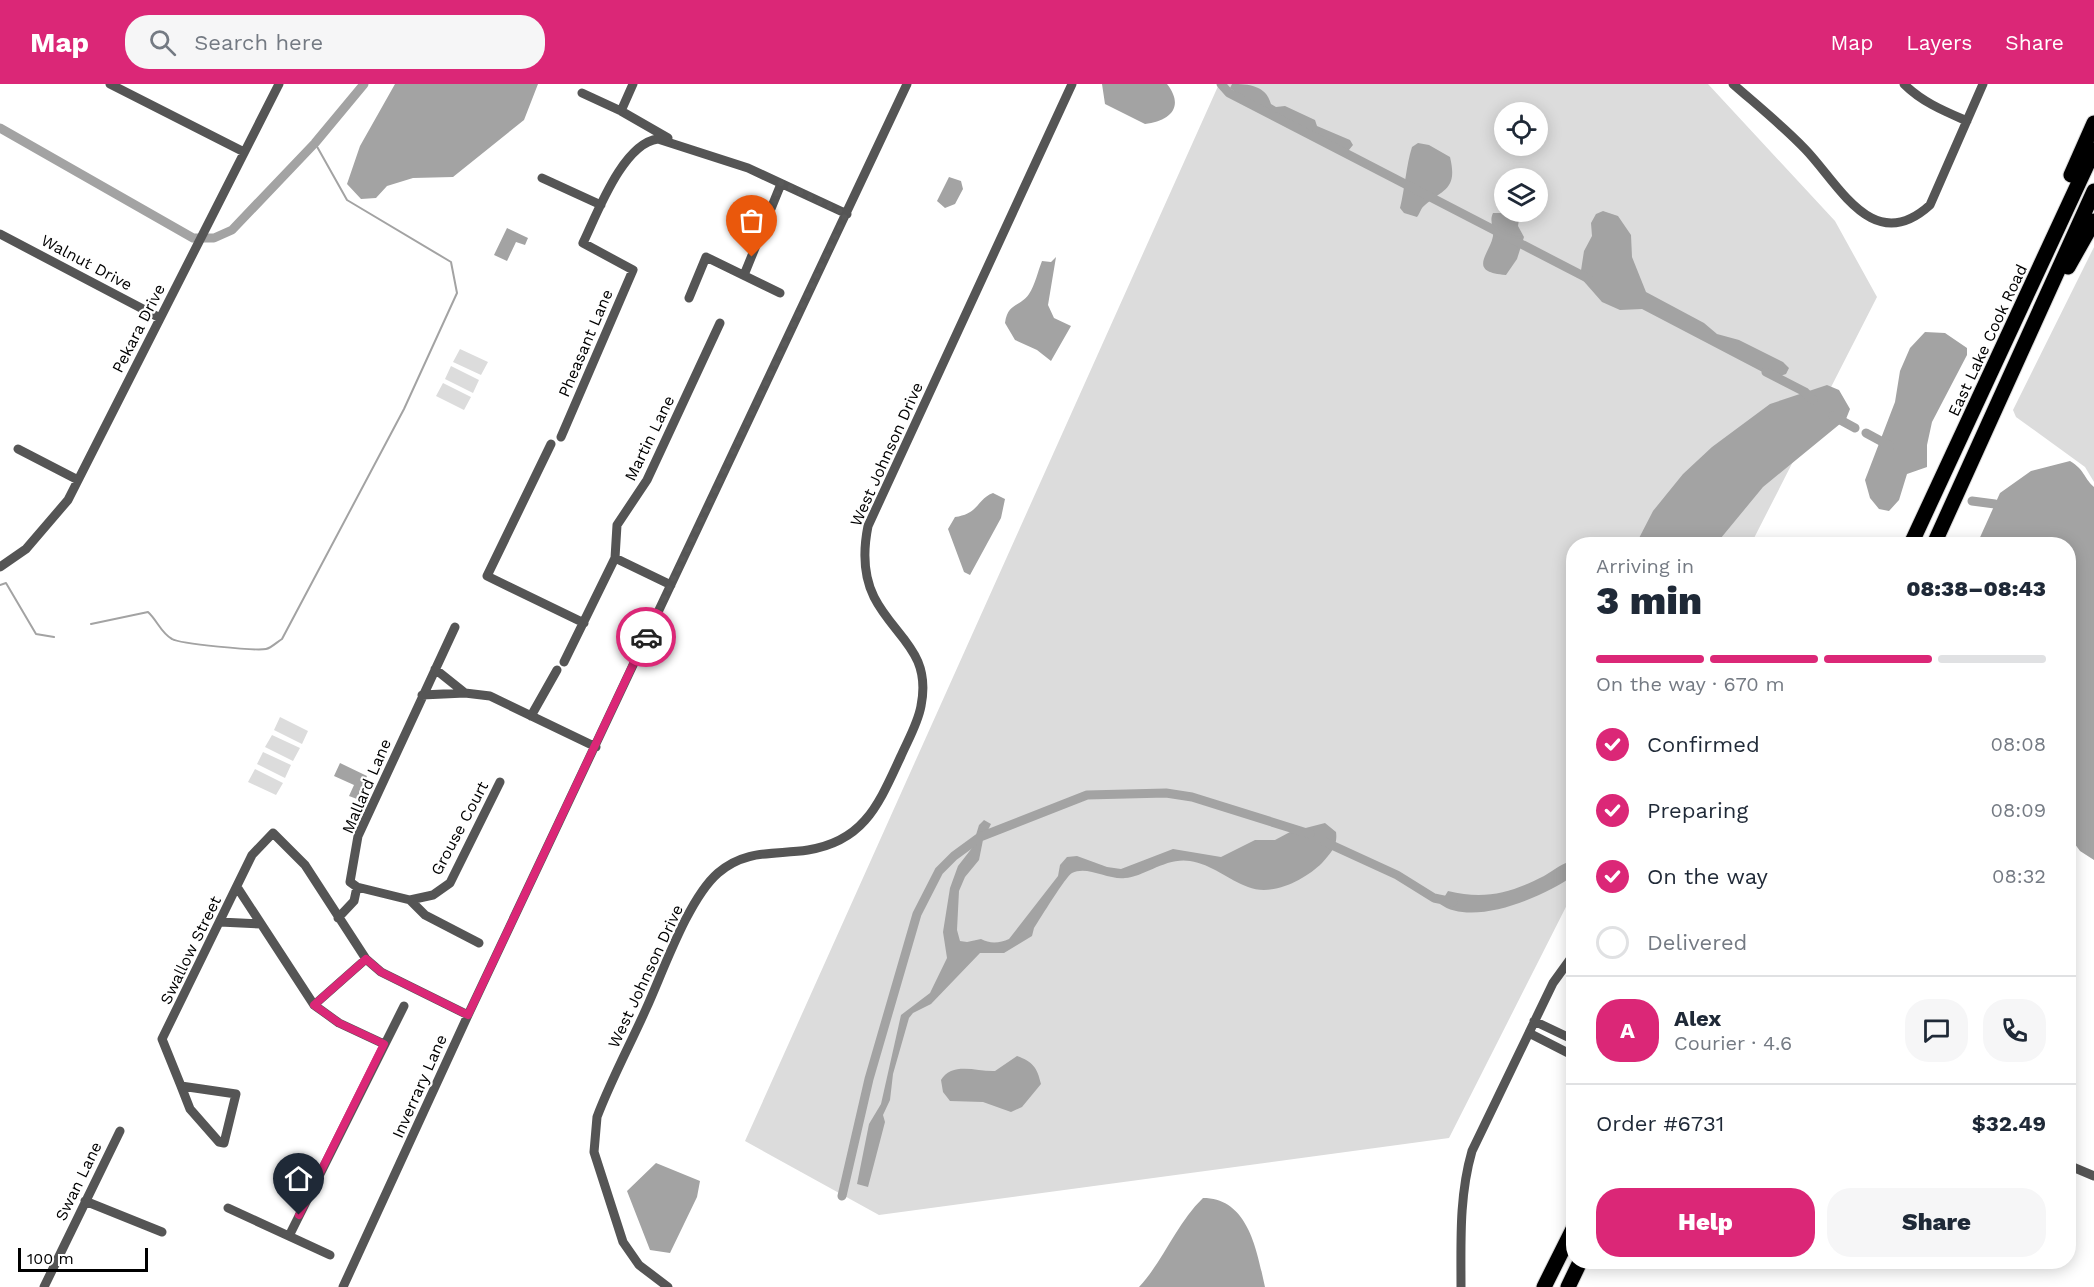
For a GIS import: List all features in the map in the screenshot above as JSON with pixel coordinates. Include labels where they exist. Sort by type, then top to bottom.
[{"type":"main road","points":[[2043,261],[2059,205],[2094,123]]},
{"type":"main road","name":"East Lake Cook Road","points":[[1914,537],[2094,150]]},
{"type":"main road","points":[[1937,537],[2094,191]]},
{"type":"main road","points":[[2041,308],[2080,249],[2094,221]]},
{"type":"main road","points":[[1544,1287],[1566,1243]]},
{"type":"main road","points":[[1568,1287],[1577,1269]]},
{"type":"street","points":[[110,84],[244,152]]},
{"type":"street","name":"Pekara Drive","points":[[0,567],[26,549],[46,529],[68,500],[279,84]]},
{"type":"street","points":[[621,111],[633,84]]},
{"type":"street","name":"Inverrary Lane","points":[[343,1287],[468,1015],[907,84]]},
{"type":"street","name":"West Johnson Drive","points":[[668,1287],[639,1265],[623,1242],[596,1161],[594,1136],[597,1117],[691,911],[716,875],[732,863],[756,853],[805,850],[836,843],[867,821],[881,801],[917,721],[923,688],[918,664],[907,640],[873,596],[865,569],[868,526],[1072,84]]},
{"type":"street","points":[[1733,84],[1805,149],[1860,213],[1889,222],[1917,216],[1929,205],[1983,84]]},
{"type":"street","points":[[1904,84],[1913,93],[1934,106],[1967,122]]},
{"type":"street","points":[[582,93],[621,111],[686,148]]},
{"type":"street","points":[[542,178],[601,205],[613,181],[641,146],[658,139],[748,168],[846,214]]},
{"type":"street","points":[[744,275],[781,183]]},
{"type":"street","name":"Pheasant Lane","points":[[561,436],[633,270],[583,243],[601,205]]},
{"type":"street","name":"Walnut Drive","points":[[0,234],[160,318]]},
{"type":"street","points":[[688,298],[706,257],[780,293]]},
{"type":"street","name":"Martin Lane","points":[[564,662],[615,558],[617,525],[647,480],[720,324]]},
{"type":"street","points":[[551,444],[487,576],[584,623]]},
{"type":"street","points":[[18,449],[78,480]]},
{"type":"street","points":[[615,558],[671,585]]},
{"type":"street","points":[[455,627],[422,694],[465,693],[490,696],[596,747]]},
{"type":"street","points":[[435,669],[465,693]]},
{"type":"street","points":[[531,716],[557,670]]},
{"type":"street","name":"Mallard Lane","points":[[357,887],[350,882],[358,836],[422,694]]},
{"type":"street","name":"Grouse Court","points":[[410,900],[434,895],[450,883],[500,782]]},
{"type":"street","name":"Swallow Street","points":[[181,1086],[236,1094],[224,1143],[219,1142],[190,1109],[162,1039],[252,855],[273,833],[305,865],[338,918]]},
{"type":"street","points":[[237,887],[314,1005],[339,1023],[384,1044]]},
{"type":"street","points":[[468,1015],[381,972],[366,959],[338,918],[354,901],[357,887],[410,900],[425,915],[479,943]]},
{"type":"street","points":[[220,922],[261,924]]},
{"type":"street","points":[[314,1005],[366,959]]},
{"type":"street","points":[[1461,1287],[1461,1202],[1464,1177],[1481,1128],[1553,983],[1566,965]]},
{"type":"street","points":[[289,1236],[404,1005]]},
{"type":"street","points":[[1534,1021],[1566,1036]]},
{"type":"street","points":[[1529,1032],[1566,1052]]},
{"type":"street","name":"Swan Lane","points":[[44,1287],[120,1131]]},
{"type":"street","points":[[2076,1168],[2094,1176]]},
{"type":"street","points":[[85,1201],[162,1232]]},
{"type":"street","points":[[228,1208],[330,1255]]},
{"type":"shaded area","points":[[395,84],[538,84],[524,120],[453,177],[413,178],[387,186],[376,198],[361,199],[347,184],[360,146]]},
{"type":"shaded area","points":[[1102,84],[1167,84],[1175,100],[1175,106],[1172,112],[1162,120],[1145,124],[1105,104]]},
{"type":"shaded area","points":[[1219,84],[1708,84],[1835,221],[1877,297],[1755,537],[1566,537],[1566,907],[1449,1138],[879,1215],[745,1141]]},
{"type":"shaded area","points":[[1232,84],[1250,85],[1261,89],[1271,104],[1276,107],[1285,106],[1315,120],[1317,126],[1350,140],[1353,145],[1344,156],[1319,143],[1317,136],[1311,132],[1305,135],[1278,120],[1276,114],[1268,110],[1263,114],[1230,88]]},
{"type":"shaded area","points":[[1418,143],[1429,145],[1450,157],[1452,176],[1447,187],[1423,206],[1417,217],[1404,213],[1400,208],[1410,154],[1412,147]]},
{"type":"shaded area","points":[[949,177],[961,181],[963,189],[955,204],[945,208],[937,201]]},
{"type":"shaded area","points":[[1603,211],[1618,216],[1631,235],[1632,257],[1646,292],[1704,323],[1717,334],[1739,340],[1783,362],[1789,368],[1786,374],[1774,378],[1642,309],[1620,310],[1602,302],[1580,277],[1584,251],[1592,236],[1591,223],[1596,214]]},
{"type":"shaded area","points":[[1494,213],[1494,222],[1519,222],[1518,226],[1524,237],[1517,259],[1506,275],[1494,273],[1484,266],[1483,261],[1493,236],[1491,219]]},
{"type":"shaded area","points":[[507,228],[528,238],[525,245],[516,242],[507,261],[494,255]]},
{"type":"shaded area","points":[[2094,247],[2094,482],[2085,467],[2016,417],[2013,410]]},
{"type":"shaded area","points":[[1056,257],[1048,305],[1054,318],[1071,326],[1051,361],[1037,350],[1015,340],[1005,323],[1011,308],[1029,294],[1042,261],[1051,262]]},
{"type":"shaded area","points":[[1925,332],[1945,333],[1967,348],[1967,355],[1932,422],[1927,445],[1927,467],[1907,474],[1899,500],[1889,511],[1879,509],[1870,498],[1865,480],[1895,402],[1900,371],[1910,348]]},
{"type":"shaded area","points":[[460,349],[488,362],[481,375],[453,362]]},
{"type":"shaded area","points":[[451,366],[479,380],[473,393],[445,379]]},
{"type":"shaded area","points":[[443,383],[471,397],[464,410],[436,396]]},
{"type":"shaded area","points":[[1827,385],[1839,390],[1850,409],[1846,419],[1763,487],[1722,537],[1640,537],[1653,511],[1683,474],[1712,447],[1770,404]]},
{"type":"shaded area","points":[[2070,461],[2079,468],[2094,487],[2094,860],[2076,846],[2076,537],[1980,537],[2000,493],[2031,471]]},
{"type":"shaded area","points":[[993,493],[1005,499],[1001,518],[970,575],[964,572],[948,529],[955,517],[969,513]]},
{"type":"shaded area","points":[[280,717],[308,731],[302,744],[274,730]]},
{"type":"shaded area","points":[[272,735],[300,748],[293,761],[265,747]]},
{"type":"shaded area","points":[[263,752],[291,765],[285,778],[257,764]]},
{"type":"shaded area","points":[[340,763],[367,776],[357,799],[349,796],[354,785],[334,776]]},
{"type":"shaded area","points":[[255,769],[283,783],[276,795],[248,782]]},
{"type":"shaded area","points":[[984,820],[991,824],[983,840],[979,860],[965,877],[959,891],[957,930],[960,941],[981,939],[995,942],[1009,939],[1058,876],[1060,865],[1067,857],[1077,856],[1107,867],[1121,869],[1173,849],[1221,857],[1255,840],[1275,840],[1290,832],[1325,823],[1336,832],[1336,837],[1331,852],[1315,869],[1288,885],[1268,890],[1248,887],[1205,865],[1190,861],[1164,864],[1125,878],[1084,871],[1072,873],[1034,928],[1032,936],[1004,953],[980,953],[931,1004],[913,1013],[909,1018],[893,1074],[890,1100],[883,1115],[885,1122],[868,1187],[857,1184],[869,1124],[881,1104],[901,1015],[930,993],[947,958],[943,932],[950,888],[958,866],[972,848],[979,825]]},
{"type":"shaded area","points":[[1566,864],[1566,881],[1527,900],[1489,911],[1471,913],[1454,911],[1440,904],[1448,891],[1486,895],[1509,891],[1532,882]]},
{"type":"shaded area","points":[[1017,1056],[1034,1066],[1041,1084],[1022,1107],[1011,1112],[983,1102],[950,1101],[943,1092],[941,1080],[952,1071],[966,1069],[995,1071]]},
{"type":"shaded area","points":[[656,1163],[700,1181],[697,1197],[670,1253],[650,1250],[627,1191]]},
{"type":"shaded area","points":[[1203,1198],[1219,1200],[1241,1217],[1254,1243],[1265,1287],[1139,1287],[1185,1219]]},
{"type":"waterway","points":[[0,128],[193,238],[214,238],[232,230],[315,143],[364,84]]},
{"type":"waterway","points":[[1221,84],[1229,93],[1589,279]]},
{"type":"waterway","points":[[91,624],[148,612],[165,633],[178,641],[248,649],[266,649],[272,646],[282,639],[404,409],[457,293],[451,262],[347,200],[315,143]]},
{"type":"waterway","points":[[1766,372],[1805,392],[1813,400]]},
{"type":"waterway","points":[[1833,416],[1855,428]]},
{"type":"waterway","points":[[1866,433],[1890,446]]},
{"type":"waterway","points":[[1972,501],[1995,504]]},
{"type":"waterway","points":[[0,585],[6,583],[36,634],[54,637]]},
{"type":"waterway","points":[[842,1196],[869,1079],[917,914],[939,871],[954,856],[980,837],[1087,795],[1166,793],[1192,797],[1310,834]]},
{"type":"waterway","points":[[1325,842],[1397,875],[1434,898],[1453,902]]},
{"type":"way so far","points":[[646,637],[846,214],[781,183],[752,257]]},
{"type":"route","points":[[299,1215],[384,1044],[339,1023],[322,1013],[314,1005],[366,959],[381,972],[468,1015],[646,637]]}]
